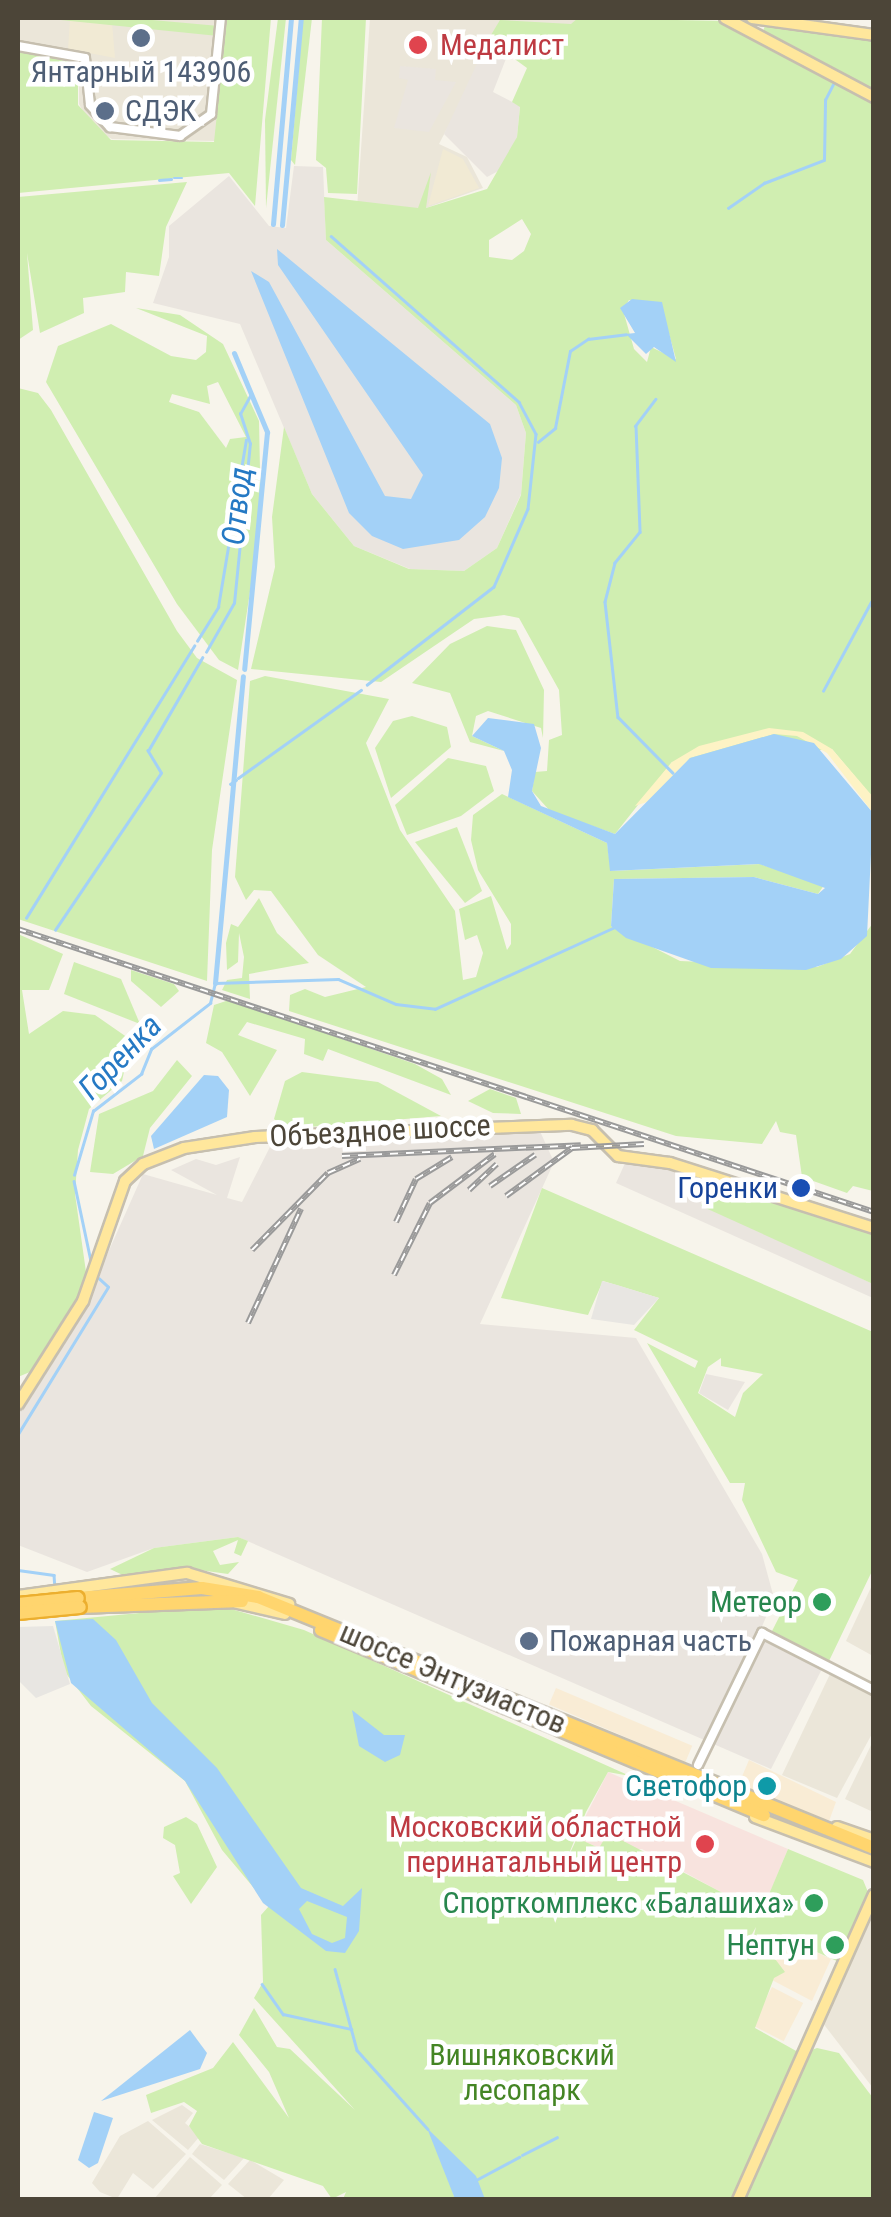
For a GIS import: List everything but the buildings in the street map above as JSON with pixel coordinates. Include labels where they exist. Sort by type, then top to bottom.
[{"type":"highway","name":"шоссе Энтузиастов","points":[[18,1600],[206,1598],[292,1612],[684,1780],[873,1852]]},
{"type":"highway","name":"шоссе Энтузиастов","points":[[18,1616],[77,1602]]},
{"type":"highway","name":"шоссе Энтузиастов","points":[[684,1780],[719,1788],[873,1852]]},
{"type":"main road","points":[[724,18],[737,21],[874,97]]},
{"type":"main road","points":[[755,18],[874,35]]},
{"type":"main road","name":"Объездное шоссе","points":[[18,1404],[83,1302],[125,1182],[154,1157],[184,1148],[255,1137],[572,1125],[592,1130],[618,1156],[681,1166],[874,1228]]},
{"type":"main road","points":[[18,1616],[56,1615],[77,1602],[198,1573],[292,1612]]},
{"type":"main road","points":[[18,1600],[52,1593],[77,1602]]},
{"type":"main road","points":[[33,1595],[44,1605],[36,1617]]},
{"type":"main road","points":[[738,2200],[874,1895]]},
{"type":"street","points":[[18,46],[85,58],[90,105],[110,127],[180,136],[211,114],[221,18]]},
{"type":"street","points":[[684,1780],[698,1765],[762,1634],[874,1690]]},
{"type":"street","points":[[698,1765],[703,1782]]},
{"type":"shaded area","points":[[18,18],[227,18],[215,141],[112,139],[92,128],[79,104],[79,64],[18,49]]},
{"type":"shaded area","points":[[370,18],[586,18],[567,27],[501,24],[439,144],[467,157],[483,188],[403,216],[357,208]]},
{"type":"shaded area","points":[[70,20],[112,23],[115,58],[68,49]]},
{"type":"shaded area","points":[[488,40],[509,51],[493,92],[520,106],[517,137],[502,169],[487,177],[444,134]]},
{"type":"shaded area","points":[[400,66],[436,69],[435,80],[456,82],[429,132],[394,128],[408,80],[399,78]]},
{"type":"shaded area","points":[[443,149],[463,159],[479,188],[428,206]]},
{"type":"shaded area","points":[[294,166],[323,167],[326,240],[516,405],[526,433],[521,494],[497,548],[464,571],[410,569],[354,546],[312,494],[240,324],[153,303],[169,257],[169,226],[229,176],[269,226],[286,228]]},
{"type":"shaded area","points":[[539,1129],[554,1162],[480,1324],[636,1338],[762,1554],[774,1598],[758,1636],[822,1669],[771,1769],[238,1537],[154,1548],[87,1572],[18,1545],[18,1412],[82,1311],[143,1174],[217,1195],[171,1170],[196,1159],[216,1165],[240,1157],[227,1198],[242,1202],[273,1141]]},
{"type":"shaded area","points":[[626,1161],[712,1179],[701,1203],[873,1284],[873,1298],[616,1183]]},
{"type":"shaded area","points":[[602,1281],[659,1298],[634,1325],[591,1319]]},
{"type":"shaded area","points":[[706,1374],[745,1382],[728,1410],[699,1393]]},
{"type":"shaded area","points":[[873,1583],[873,1656],[846,1641]]},
{"type":"shaded area","points":[[53,1626],[70,1684],[36,1698],[18,1680],[18,1627]]},
{"type":"shaded area","points":[[831,1672],[873,1692],[873,1732],[837,1798],[782,1775]]},
{"type":"shaded area","points":[[556,1688],[692,1746],[685,1762],[549,1705]]},
{"type":"shaded area","points":[[873,1741],[874,1812],[845,1799]]},
{"type":"shaded area","points":[[749,1760],[836,1802],[829,1821],[738,1786]]},
{"type":"shaded area","name":"Московский областной перинатальный центр","points":[[608,1772],[788,1849],[761,1914],[642,1849],[601,1849],[575,1837]]},
{"type":"shaded area","points":[[873,1899],[873,2088],[822,2022]]},
{"type":"shaded area","points":[[783,1937],[831,1959],[812,2001],[751,1969],[765,1945]]},
{"type":"shaded area","points":[[772,1987],[803,2003],[784,2041],[752,2025]]},
{"type":"shaded area","points":[[182,2105],[193,2113],[185,2123],[200,2136],[188,2150],[152,2120]]},
{"type":"shaded area","points":[[148,2121],[186,2154],[153,2189],[133,2173],[117,2199],[100,2192],[92,2183],[120,2136]]},
{"type":"shaded area","points":[[200,2144],[244,2158],[224,2180],[192,2154]]},
{"type":"shaded area","points":[[190,2157],[222,2185],[209,2199],[154,2199]]},
{"type":"shaded area","points":[[250,2160],[284,2180],[268,2199],[247,2199],[228,2184]]},
{"type":"green space","points":[[41,18],[130,18],[219,26],[218,36]]},
{"type":"green space","points":[[227,18],[271,18],[255,206],[229,173],[18,193],[18,50],[78,64],[78,105],[111,140],[214,142]]},
{"type":"green space","points":[[278,18],[286,18],[266,208],[265,120]]},
{"type":"green space","points":[[303,18],[312,18],[295,165],[291,160]]},
{"type":"green space","points":[[322,18],[366,18],[357,194],[328,193],[326,168],[316,160]]},
{"type":"green space","points":[[578,18],[725,21],[873,99],[873,798],[832,749],[672,762],[615,834],[550,811],[532,791],[535,772],[547,771],[549,740],[562,735],[559,690],[519,618],[504,615],[474,619],[381,682],[251,669],[275,567],[272,517],[284,427],[312,494],[354,546],[409,569],[464,571],[497,548],[521,495],[526,433],[516,405],[326,240],[324,197],[418,208],[431,172],[426,208],[487,189],[517,137],[520,107],[512,102],[527,68],[488,40],[500,20],[571,24]],"holes":[[[522,219],[531,234],[524,251],[512,260],[489,257],[489,240]],[[629,300],[661,305],[676,359],[651,347],[647,362],[634,349],[623,310]]]},
{"type":"green space","points":[[766,22],[873,40],[873,93],[762,35]]},
{"type":"green space","points":[[187,182],[166,227],[159,276],[126,272],[125,292],[83,298],[84,313],[40,333],[27,253],[33,330],[18,340],[18,197]]},
{"type":"green space","points":[[136,308],[180,315],[223,344],[259,421],[261,520],[238,670],[219,660],[177,604],[46,382],[58,346],[111,324],[171,356],[196,360],[206,352],[207,336]],"holes":[[[218,382],[246,437],[230,439],[226,448],[199,412],[169,402],[172,394],[210,404],[207,386]]]},
{"type":"green space","points":[[18,388],[38,393],[51,410],[177,631],[197,658],[237,680],[212,850],[207,981],[18,919]]},
{"type":"green space","points":[[487,626],[516,630],[544,690],[543,738],[541,728],[488,711],[476,716],[472,736],[504,751],[470,742],[450,693],[412,683],[450,644]]},
{"type":"green space","points":[[265,676],[389,699],[366,743],[400,830],[455,911],[463,980],[476,977],[483,953],[477,935],[465,940],[459,909],[491,896],[507,950],[511,944],[511,924],[478,870],[471,840],[473,815],[502,794],[607,843],[611,871],[760,864],[824,885],[818,894],[754,877],[614,879],[611,926],[680,961],[817,967],[850,954],[873,923],[873,1191],[853,1186],[847,1193],[802,1177],[796,1135],[780,1132],[776,1121],[762,1144],[676,1136],[289,1011],[290,995],[305,989],[325,997],[366,987],[318,955],[271,891],[254,890],[246,900],[235,877],[250,681]]},
{"type":"green space","points":[[412,716],[447,727],[451,747],[391,798],[375,748],[393,721]]},
{"type":"green space","points":[[448,758],[486,766],[494,791],[461,816],[407,835],[395,805]]},
{"type":"green space","points":[[457,827],[482,891],[465,903],[415,842]]},
{"type":"green space","points":[[259,898],[277,933],[309,963],[249,974],[250,999],[222,990],[227,980],[242,978],[244,957],[239,933],[238,962],[227,970],[226,943],[231,924],[238,927]]},
{"type":"green space","points":[[18,934],[63,954],[49,990],[22,990],[29,1034],[63,1011],[95,1015],[131,1040],[122,1081],[89,1109],[78,1150],[75,1194],[87,1279],[37,1369],[18,1377]]},
{"type":"green space","points":[[74,962],[121,979],[140,1024],[64,994]]},
{"type":"green space","points":[[131,970],[174,984],[179,991],[161,1007],[131,981]]},
{"type":"green space","points":[[229,1000],[415,1064],[442,1079],[451,1095],[328,1049],[323,1061],[304,1054],[305,1039],[247,1022],[238,1035],[277,1050],[250,1096],[222,1052],[206,1043],[214,1005]]},
{"type":"green space","points":[[177,1060],[192,1076],[150,1128],[143,1156],[113,1174],[90,1172],[99,1114],[153,1091]]},
{"type":"green space","points":[[302,1072],[378,1082],[441,1116],[285,1129],[274,1119],[285,1081]]},
{"type":"green space","points":[[490,1089],[516,1098],[521,1114],[493,1113],[468,1101]]},
{"type":"green space","points":[[728,1185],[873,1232],[873,1284],[701,1206],[708,1187]]},
{"type":"green space","points":[[542,1188],[873,1332],[873,1569],[829,1661],[771,1633],[798,1580],[776,1572],[742,1500],[745,1483],[730,1483],[647,1343],[695,1368],[698,1361],[634,1330],[659,1298],[603,1281],[588,1315],[501,1298]],"holes":[[[721,1358],[721,1366],[763,1374],[743,1393],[735,1417],[698,1393],[708,1367]]]},
{"type":"green space","points":[[238,1537],[248,1541],[241,1556],[234,1553],[238,1540],[213,1551],[220,1565],[239,1562],[228,1574],[185,1568],[131,1579],[110,1569],[154,1548]]},
{"type":"green space","name":"Вишняковский лесопарк","points":[[182,1609],[231,1609],[304,1630],[630,1776],[608,1772],[586,1812],[564,1866],[577,1838],[599,1848],[608,1833],[761,1913],[788,1849],[863,1880],[868,1892],[839,1962],[783,1937],[771,1943],[754,1935],[756,1927],[751,1936],[779,1946],[769,1951],[785,1972],[774,1978],[755,2028],[798,2052],[732,2199],[485,2199],[434,2136],[455,2199],[343,2199],[346,2192],[332,2199],[323,2186],[202,2144],[189,2126],[197,2111],[184,2102],[151,2113],[146,2095],[213,2068],[233,2042],[289,2118],[269,2072],[239,2035],[254,2008],[277,2047],[290,2049],[355,2110],[254,1998],[263,1982],[261,1915],[269,1906],[222,1850],[185,1781],[91,1706],[64,1671],[55,1621]]},
{"type":"green space","points":[[186,1817],[197,1824],[217,1867],[191,1904],[173,1876],[180,1873],[175,1845],[163,1838],[164,1827]]},
{"type":"green space","points":[[817,2048],[839,2053],[873,2098],[873,2199],[743,2200],[809,2051]]},
{"type":"sand","points":[[769,728],[803,732],[832,749],[874,798],[873,813],[827,753],[797,736],[774,734],[690,758],[656,799],[635,806],[672,762],[699,746]]},
{"type":"water","points":[[277,249],[490,424],[502,458],[499,488],[485,517],[459,540],[403,549],[372,536],[349,513],[251,271],[269,282],[385,496],[411,499],[423,475],[278,265]]},
{"type":"water","points":[[632,299],[662,302],[676,362],[654,347],[646,354],[626,334],[635,333],[620,308]]},
{"type":"water","points":[[488,718],[534,724],[541,748],[532,791],[541,806],[615,834],[690,758],[774,734],[814,743],[873,813],[867,936],[841,959],[806,970],[711,968],[626,938],[611,926],[614,879],[754,877],[818,894],[825,888],[759,864],[610,871],[607,843],[508,797],[512,770],[504,751],[472,736]]},
{"type":"water","points":[[204,1075],[218,1076],[229,1090],[227,1117],[154,1149],[151,1136]]},
{"type":"water","points":[[93,1619],[116,1640],[152,1703],[217,1768],[301,1888],[343,1906],[362,1888],[359,1931],[345,1953],[326,1951],[263,1903],[185,1781],[71,1683],[55,1621]],"holes":[[[307,1901],[347,1917],[345,1938],[332,1943],[312,1934],[299,1909]]]},
{"type":"water","points":[[352,1710],[384,1735],[405,1735],[400,1755],[385,1762],[359,1746]]},
{"type":"water","points":[[190,2030],[207,2053],[200,2069],[101,2101]]},
{"type":"water","points":[[94,2112],[113,2118],[98,2163],[89,2168],[78,2160]]},
{"type":"water","points":[[427,2128],[476,2176],[485,2199],[455,2199]]},
{"type":"waterway","points":[[273,224],[291,18]]},
{"type":"waterway","points":[[282,225],[301,18]]},
{"type":"waterway","points":[[728,208],[764,183],[824,160],[825,100],[834,82]]},
{"type":"waterway","points":[[174,178],[182,178]]},
{"type":"waterway","points":[[159,180],[171,179]]},
{"type":"waterway","points":[[331,236],[519,402],[536,434],[528,509],[494,587],[367,685]]},
{"type":"waterway","points":[[538,442],[555,428],[570,351],[588,339],[626,334]]},
{"type":"waterway","name":"Отвод","points":[[234,353],[267,432],[244,669]]},
{"type":"waterway","points":[[206,652],[234,603],[250,444],[240,414],[251,394]]},
{"type":"waterway","points":[[656,399],[636,426],[640,532],[615,563],[605,602],[618,717],[673,773]]},
{"type":"waterway","points":[[197,641],[218,607],[246,440]]},
{"type":"waterway","points":[[823,691],[871,602]]},
{"type":"waterway","points":[[26,918],[194,646]]},
{"type":"waterway","points":[[55,930],[161,773],[148,751],[202,658]]},
{"type":"waterway","name":"Отвод","points":[[215,983],[243,676]]},
{"type":"waterway","points":[[238,778],[361,690]]},
{"type":"waterway","name":"Отвод","points":[[230,784],[236,780]]},
{"type":"waterway","name":"Горенка","points":[[74,1175],[93,1111],[141,1074],[151,1049],[210,1003],[215,983],[338,979],[396,1004],[435,1009],[613,928]]},
{"type":"waterway","name":"Горенка","points":[[74,1181],[91,1261]]},
{"type":"waterway","name":"Горенка","points":[[18,1434],[108,1287],[99,1279]]},
{"type":"waterway","name":"Горенка","points":[[18,1570],[54,1575],[55,1589]]},
{"type":"waterway","name":"Горенка","points":[[335,1969],[357,2050],[428,2129]]},
{"type":"waterway","points":[[262,1984],[283,2014],[351,2029]]},
{"type":"waterway","points":[[522,2155],[557,2137]]},
{"type":"waterway","points":[[476,2180],[519,2157]]},
{"type":"railway","points":[[18,929],[874,1212]]},
{"type":"railway","points":[[506,1196],[572,1148],[644,1144]]},
{"type":"railway","points":[[342,1156],[581,1145]]},
{"type":"railway","points":[[394,1275],[430,1203],[495,1154]]},
{"type":"railway","points":[[490,1186],[535,1155]]},
{"type":"railway","points":[[396,1222],[416,1179],[452,1157]]},
{"type":"railway","points":[[252,1250],[328,1173],[360,1159]]},
{"type":"railway","points":[[469,1190],[497,1164]]},
{"type":"railway","points":[[248,1323],[301,1209]]},
{"type":"place","name":"Янтарный 143906","points":[[141,38]]},
{"type":"place","name":"Медалист","points":[[418,45]]},
{"type":"place","name":"СДЭК","points":[[105,111]]},
{"type":"place","name":"Горенки","points":[[801,1188]]},
{"type":"place","name":"Метеор","points":[[822,1602]]},
{"type":"place","name":"Пожарная часть","points":[[529,1641]]},
{"type":"place","name":"Светофор","points":[[767,1786]]},
{"type":"place","name":"Московский областной перинатальный центр","points":[[705,1844]]},
{"type":"place","name":"Спорткомплекс «Балашиха»","points":[[814,1903]]},
{"type":"place","name":"Нептун","points":[[835,1945]]}]
